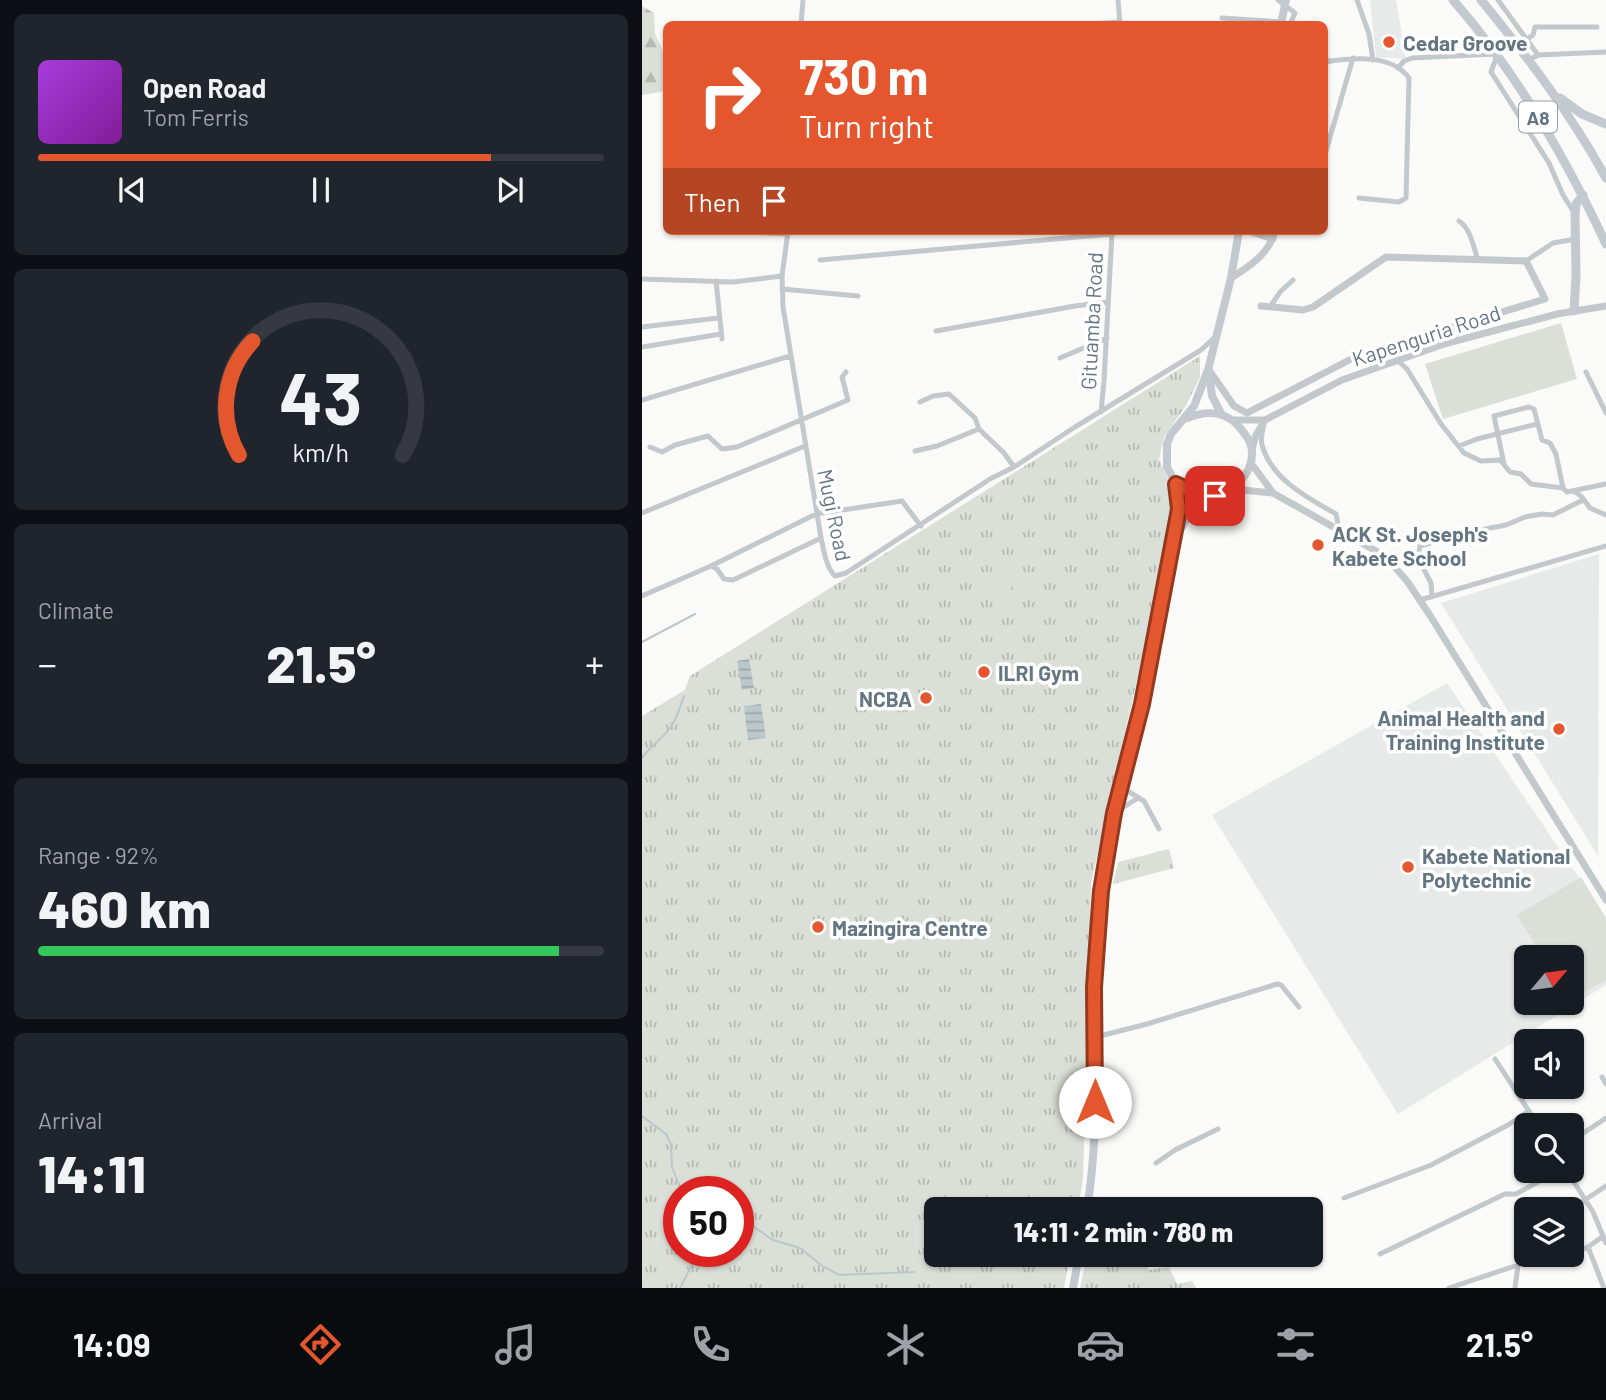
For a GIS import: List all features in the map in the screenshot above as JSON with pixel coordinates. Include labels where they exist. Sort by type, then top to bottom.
[{"type":"highway","name":"A8","points":[[1453,0],[1512,75],[1583,195],[1605,242]]},
{"type":"highway","name":"A8","points":[[1481,0],[1553,92],[1606,178]]},
{"type":"highway","points":[[1553,92],[1582,114],[1606,124]]},
{"type":"highway","points":[[1574,311],[1575,214],[1576,204],[1583,195]]},
{"type":"main road","points":[[1283,2],[1284,21]]},
{"type":"main road","points":[[1088,1197],[1094,1153],[1094,987],[1101,891],[1114,813],[1142,704],[1179,509],[1176,484],[1167,467],[1167,444],[1171,434],[1187,418],[1198,399],[1209,367],[1231,278],[1238,235]]},
{"type":"main road","points":[[1209,367],[1212,396],[1221,413]]},
{"type":"main road","points":[[1169,560],[1178,533],[1188,516],[1215,496],[1233,489],[1243,479],[1251,463],[1252,449],[1247,437],[1233,420],[1221,413],[1201,412],[1187,418]]},
{"type":"main road","points":[[1176,484],[1199,495],[1215,496]]},
{"type":"main road","points":[[1073,1288],[1077,1267]]},
{"type":"street","points":[[801,21],[803,0]]},
{"type":"street","points":[[1118,0],[1119,21]]},
{"type":"street","points":[[1357,0],[1369,34],[1373,60]]},
{"type":"street","points":[[1498,0],[1538,55]]},
{"type":"street","points":[[1222,18],[1253,21]]},
{"type":"street","points":[[1528,39],[1533,35],[1535,27],[1597,27]]},
{"type":"street","points":[[1529,60],[1538,55],[1606,52]]},
{"type":"street","points":[[1398,68],[1404,61],[1413,58],[1496,55],[1491,72],[1549,163],[1575,214]]},
{"type":"street","points":[[1328,144],[1352,58]]},
{"type":"street","points":[[1328,62],[1352,58],[1373,60],[1398,68],[1408,75],[1406,198],[1399,202],[1359,198]]},
{"type":"street","points":[[1459,221],[1469,232],[1478,260]]},
{"type":"street","name":"Mugi Road","points":[[788,235],[782,289],[790,356],[820,538],[832,575],[839,577],[990,479],[1014,467],[1201,350],[1215,336]]},
{"type":"street","points":[[820,260],[1090,235]]},
{"type":"street","name":"Gituamba Road","points":[[1100,412],[1112,235]]},
{"type":"street","points":[[1231,278],[1257,260],[1274,235]]},
{"type":"street","points":[[1265,307],[1303,310],[1313,307],[1386,257],[1526,261],[1553,243],[1576,239]]},
{"type":"street","points":[[1209,367],[1234,406],[1247,413],[1357,356],[1544,300],[1526,261]]},
{"type":"street","points":[[642,279],[734,282],[782,276]]},
{"type":"street","points":[[1265,307],[1293,280]]},
{"type":"street","points":[[642,347],[722,336],[716,281]]},
{"type":"street","points":[[782,289],[858,296]]},
{"type":"street","points":[[936,331],[1107,302]]},
{"type":"street","name":"Kapenguria Road","points":[[1233,420],[1265,420],[1342,380],[1497,329],[1606,306]]},
{"type":"street","points":[[643,327],[718,318]]},
{"type":"street","points":[[1060,358],[1107,338]]},
{"type":"street","points":[[642,400],[790,356]]},
{"type":"street","points":[[1397,360],[1407,369],[1441,424],[1470,457],[1481,461],[1500,460],[1510,472],[1521,474],[1531,484],[1563,488],[1567,492],[1606,484]]},
{"type":"street","points":[[1336,367],[1342,380]]},
{"type":"street","points":[[650,447],[662,452],[675,445],[708,436],[720,448],[726,450],[848,400],[842,377],[846,372]]},
{"type":"street","points":[[1586,372],[1606,413]]},
{"type":"street","points":[[920,401],[949,394],[975,418],[979,429],[1004,453],[1014,467]]},
{"type":"street","points":[[1504,464],[1494,416],[1529,407],[1534,409],[1542,440],[1550,443],[1556,454],[1563,488]]},
{"type":"street","points":[[1252,449],[1265,420]]},
{"type":"street","points":[[1265,420],[1261,442],[1267,457],[1290,485],[1336,514],[1338,529]]},
{"type":"street","points":[[1459,446],[1537,424]]},
{"type":"street","points":[[915,451],[937,446],[979,429]]},
{"type":"street","points":[[642,513],[805,446]]},
{"type":"street","points":[[1251,463],[1273,493]]},
{"type":"street","points":[[1233,489],[1273,493],[1376,551],[1392,564],[1420,600],[1606,901]]},
{"type":"street","points":[[1575,492],[1589,508],[1606,514]]},
{"type":"street","points":[[1432,596],[1431,583],[1418,558],[1420,546],[1506,525],[1525,517],[1542,514],[1553,516],[1583,500]]},
{"type":"street","points":[[642,596],[711,566],[816,514],[902,501],[921,526]]},
{"type":"street","points":[[711,566],[717,569],[724,579],[733,580],[820,538]]},
{"type":"street","points":[[1420,600],[1606,546]]},
{"type":"street","points":[[1121,787],[1144,801],[1159,829]]},
{"type":"street","points":[[1114,813],[1138,798]]},
{"type":"street","points":[[1096,1037],[1277,984],[1281,985],[1299,1007]]},
{"type":"street","points":[[1344,1198],[1410,1175],[1508,1125],[1529,1111],[1495,1059]]},
{"type":"street","points":[[1602,1077],[1606,1084]]},
{"type":"street","points":[[1584,1133],[1606,1118]]},
{"type":"street","points":[[1156,1163],[1175,1150],[1218,1129]]},
{"type":"street","points":[[1380,1254],[1505,1194],[1516,1194],[1536,1183]]},
{"type":"street","points":[[1574,1183],[1593,1212],[1604,1240],[1584,1249]]},
{"type":"street","points":[[1585,1200],[1606,1186]]},
{"type":"street","points":[[1588,1247],[1604,1288]]},
{"type":"street","points":[[1449,1288],[1514,1266]]},
{"type":"street","points":[[1515,1288],[1518,1267]]},
{"type":"shaded area","points":[[1370,0],[1396,0],[1406,59],[1376,57]]},
{"type":"shaded area","name":"Animal Health and Training Institute","points":[[1599,554],[1598,856],[1441,603]]},
{"type":"shaded area","points":[[749,659],[754,688],[742,690],[737,661]]},
{"type":"shaded area","name":"Kabete National Polytechnic","points":[[1447,683],[1606,918],[1606,985],[1584,999],[1584,945],[1514,945],[1514,1015],[1558,1015],[1535,1029],[1514,1029],[1514,1042],[1398,1114],[1212,815]]},
{"type":"shaded area","points":[[761,704],[766,738],[748,740],[744,706]]},
{"type":"green space","points":[[642,6],[654,13],[655,34],[663,51],[663,92],[642,95]]},
{"type":"green space","points":[[1561,323],[1577,379],[1443,419],[1425,364]]},
{"type":"green space","points":[[1200,356],[1200,377],[1187,404],[1164,437],[1159,459],[1174,493],[1175,511],[1091,884],[1083,1179],[1080,1197],[924,1197],[924,1267],[1068,1267],[1064,1288],[642,1288],[642,716],[685,690],[690,676]]},
{"type":"green space","points":[[997,570],[1008,575],[1015,585],[994,602],[981,590],[985,573]]},
{"type":"green space","points":[[982,689],[988,702],[960,715],[954,702]]},
{"type":"green space","points":[[1169,849],[1174,868],[1113,884],[1118,862]]},
{"type":"green space","points":[[1581,877],[1606,918],[1606,980],[1584,993],[1584,945],[1536,945],[1517,915]]},
{"type":"green space","points":[[1084,1267],[1147,1267],[1149,1270],[1169,1267],[1177,1284],[1192,1281],[1196,1288],[1080,1288]]},
{"type":"waterway","points":[[642,642],[695,614]]},
{"type":"waterway","points":[[642,758],[667,732],[684,696]]},
{"type":"waterway","points":[[642,1116],[666,1134],[671,1145],[672,1167],[676,1176]]},
{"type":"waterway","points":[[754,1227],[773,1240],[800,1248],[839,1275],[914,1272]]},
{"type":"waterway","points":[[680,1288],[691,1267]]},
{"type":"place","name":"Cedar Groove","points":[[1389,42]]},
{"type":"place","name":"ACK St. Joseph's Kabete School","points":[[1318,545]]},
{"type":"place","name":"ILRI Gym","points":[[984,672]]},
{"type":"place","name":"NCBA","points":[[926,698]]},
{"type":"place","name":"Animal Health and Training Institute","points":[[1559,729]]},
{"type":"place","name":"Kabete National Polytechnic","points":[[1408,867]]},
{"type":"place","name":"Mazingira Centre","points":[[818,927]]},
{"type":"route","points":[[1095,1102],[1094,987],[1101,891],[1114,813],[1142,704],[1179,509],[1176,484],[1199,495],[1215,496]]}]
